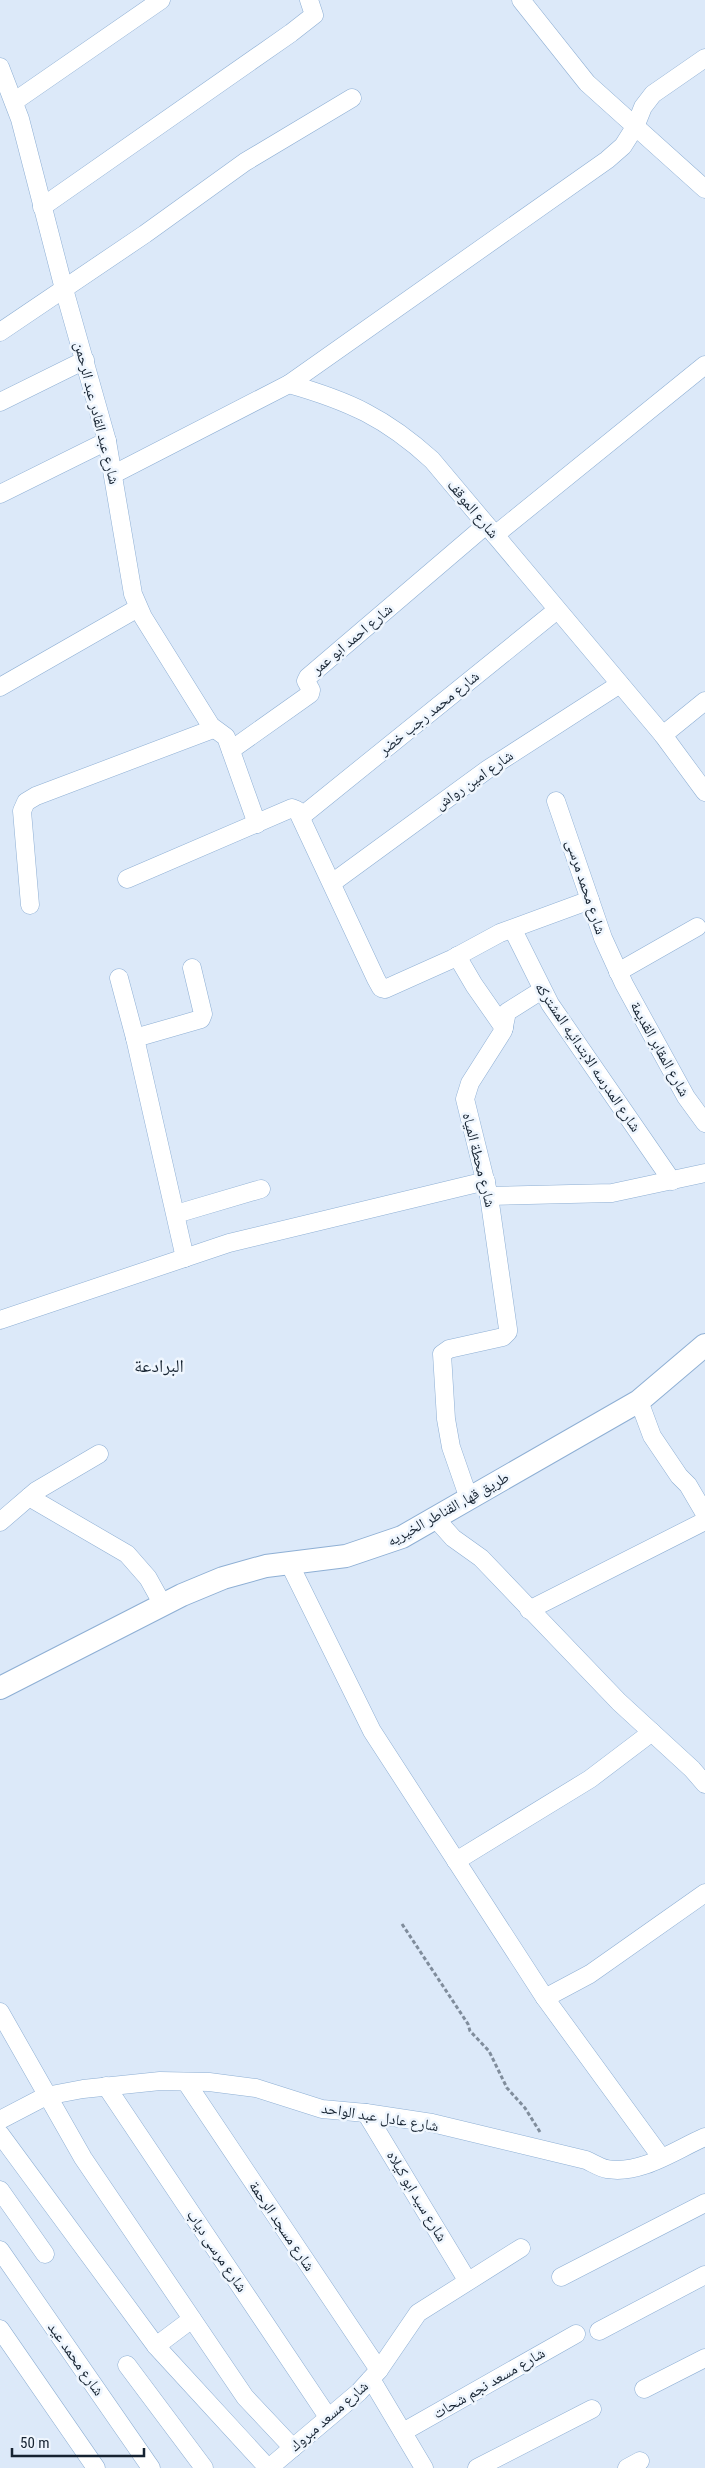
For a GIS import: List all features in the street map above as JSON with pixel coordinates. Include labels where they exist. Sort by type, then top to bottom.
[{"type":"street","points":[[15,101],[161,0]]},
{"type":"street","points":[[42,207],[291,33],[314,14],[309,0]]},
{"type":"street","points":[[521,0],[587,83],[705,188]]},
{"type":"street","points":[[114,474],[290,384],[607,160],[622,146],[635,127],[643,107],[653,94],[705,58]]},
{"type":"street","name":"شارع عبد القادر عبد الرحمن","points":[[0,66],[15,101],[64,289],[107,441],[114,474],[129,581],[138,608],[213,729],[223,734],[231,750],[256,824]]},
{"type":"street","points":[[0,332],[145,234],[245,162],[352,98]]},
{"type":"street","points":[[0,402],[85,360]]},
{"type":"street","points":[[490,530],[705,365]]},
{"type":"street","name":"شارع الموقف","points":[[290,384],[352,404],[381,419],[408,438],[432,460],[620,684]]},
{"type":"street","points":[[0,494],[107,441]]},
{"type":"street","name":"شارع احمد ابو عمر","points":[[231,750],[310,694],[311,690],[306,681],[308,677],[490,530]]},
{"type":"street","points":[[0,686],[138,608]]},
{"type":"street","name":"شارع محمد رجب خضر","points":[[302,816],[557,610]]},
{"type":"street","points":[[620,684],[664,735],[705,792]]},
{"type":"street","name":"شارع امين رواش","points":[[332,883],[482,774],[620,684]]},
{"type":"street","points":[[664,735],[705,701]]},
{"type":"street","points":[[30,905],[22,812],[26,802],[36,796],[213,729]]},
{"type":"street","name":"شارع محمد مرسى","points":[[556,801],[602,938],[618,972]]},
{"type":"street","points":[[128,879],[292,808],[297,810],[302,816],[381,988],[391,989],[500,933],[513,930],[590,900]]},
{"type":"street","points":[[618,972],[697,927]]},
{"type":"street","name":"شارع المدرسه الابتدائيه المشتركه","points":[[513,930],[542,990],[672,1181]]},
{"type":"street","points":[[457,956],[474,985],[504,1028]]},
{"type":"street","points":[[135,1038],[201,1019],[203,1014],[192,968]]},
{"type":"street","name":"شارع المقابر القديمة","points":[[618,972],[683,1091],[705,1123]]},
{"type":"street","points":[[119,978],[135,1038],[185,1258]]},
{"type":"street","name":"شارع محطة المياه","points":[[469,1499],[451,1447],[446,1420],[442,1354],[449,1349],[503,1337],[508,1332],[508,1329],[488,1188],[465,1098],[470,1083],[504,1028],[505,1016],[510,1008],[542,990]]},
{"type":"street","points":[[0,1320],[185,1258],[270,1232],[488,1188],[612,1193],[705,1173]]},
{"type":"street","points":[[176,1214],[261,1190]]},
{"type":"street","name":"طريق قها, القناطر الخيريه","points":[[0,1688],[163,1605],[223,1578],[289,1563],[327,1560],[365,1551],[402,1537],[639,1401],[705,1345]]},
{"type":"street","points":[[639,1401],[652,1436],[679,1476],[688,1485],[705,1514]]},
{"type":"street","points":[[0,1522],[29,1497],[99,1454]]},
{"type":"street","points":[[29,1497],[127,1554],[148,1578],[163,1605]]},
{"type":"street","points":[[436,1519],[453,1538],[481,1558],[619,1702],[692,1769],[705,1784]]},
{"type":"street","points":[[529,1610],[705,1521]]},
{"type":"street","points":[[289,1563],[372,1731],[545,1998],[661,2157]]},
{"type":"street","points":[[456,1861],[590,1779],[652,1732]]},
{"type":"street","points":[[545,1998],[590,1974],[705,1893]]},
{"type":"street","points":[[1,2016],[26,2053],[46,2096],[83,2158],[245,2397],[293,2448]]},
{"type":"street","name":"شارع مسجد الرحمة","points":[[186,2082],[375,2374],[403,2432],[424,2468]]},
{"type":"street","name":"شارع عادل عبد الواحد","points":[[0,2120],[46,2096],[106,2086],[209,2082],[256,2088],[322,2109],[366,2112],[432,2123],[554,2154],[586,2160],[606,2169],[616,2170],[646,2165],[705,2137]]},
{"type":"street","name":"شارع مرسى دياب","points":[[106,2086],[328,2417]]},
{"type":"street","name":"شارع سيد ابو كيلاه","points":[[366,2112],[467,2280]]},
{"type":"street","points":[[0,2134],[156,2346],[269,2468]]},
{"type":"street","points":[[0,2190],[45,2254]]},
{"type":"street","points":[[561,2277],[705,2203]]},
{"type":"street","name":"شارع مسعد مبروك","points":[[269,2468],[359,2392],[375,2374],[418,2313],[467,2280],[522,2248]]},
{"type":"street","name":"شارع محمد عيد","points":[[0,2250],[152,2468]]},
{"type":"street","points":[[599,2330],[705,2275]]},
{"type":"street","points":[[156,2346],[192,2319]]},
{"type":"street","points":[[0,2329],[96,2468]]},
{"type":"street","name":"شارع مسعد نجم شحات","points":[[403,2432],[576,2334]]},
{"type":"street","points":[[644,2389],[705,2358]]},
{"type":"street","points":[[127,2365],[204,2468]]},
{"type":"street","points":[[477,2468],[592,2409]]},
{"type":"path","points":[[402,1924],[468,2024],[470,2031],[489,2051],[507,2088],[525,2108],[554,2154]]},
{"type":"district","name":"البرادعة","points":[[159,1366]]}]
